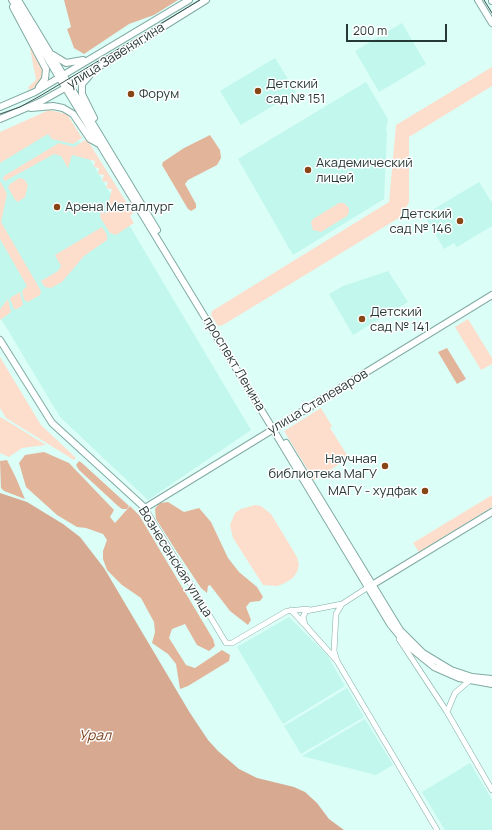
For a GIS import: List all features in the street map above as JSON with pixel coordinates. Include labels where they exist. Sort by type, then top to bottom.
[{"type":"main road","name":"проспект Ленина","points":[[11,0],[61,76],[103,144],[370,586],[394,623],[423,653],[451,670],[472,677],[492,679]]},
{"type":"main road","name":"проспект Ленина","points":[[11,0],[15,14],[46,69],[45,79],[35,92]]},
{"type":"main road","name":"проспект Ленина","points":[[18,0],[61,76]]},
{"type":"main road","name":"улица Завенягина","points":[[0,107],[35,92],[189,0]]},
{"type":"main road","name":"улица Завенягина","points":[[0,119],[25,109],[67,86],[206,0]]},
{"type":"main road","points":[[478,0],[492,23]]},
{"type":"main road","name":"улица Завенягина","points":[[47,49],[58,60],[66,63],[92,57]]},
{"type":"main road","name":"проспект Ленина","points":[[98,67],[84,80],[82,94],[98,125],[103,144]]},
{"type":"main road","name":"улица Завенягина","points":[[25,109],[53,106],[63,108],[72,114],[90,139],[103,144]]},
{"type":"main road","name":"улица Сталеваров","points":[[145,508],[492,295]]},
{"type":"main road","name":"Вознесенская улица","points":[[0,340],[52,423],[145,508]]},
{"type":"main road","points":[[370,586],[492,512]]},
{"type":"main road","name":"проспект Ленина","points":[[370,586],[390,624],[408,646],[426,662],[449,674],[469,681],[492,684]]},
{"type":"street","name":"Вознесенская улица","points":[[145,508],[226,643],[232,643],[289,611]]},
{"type":"street","points":[[289,611],[328,608],[342,604],[370,586]]},
{"type":"street","points":[[337,660],[334,641],[336,614],[342,604]]},
{"type":"street","points":[[328,608],[336,614]]},
{"type":"street","points":[[305,625],[303,617],[304,614],[311,609]]},
{"type":"street","points":[[289,611],[305,625],[337,660],[437,830]]},
{"type":"street","points":[[390,624],[447,712],[492,790]]},
{"type":"street","points":[[321,643],[326,645],[334,641]]},
{"type":"street","points":[[447,712],[455,693],[469,681]]},
{"type":"shaded area","points":[[64,0],[178,0],[154,15],[129,24],[84,54],[74,48],[67,29],[71,27]]},
{"type":"shaded area","points":[[402,23],[426,64],[379,92],[355,51]]},
{"type":"shaded area","points":[[29,43],[43,68],[45,75],[38,86],[29,90],[28,87],[36,80]]},
{"type":"shaded area","name":"Детский сад № 151","points":[[275,58],[296,92],[241,125],[220,91]]},
{"type":"shaded area","points":[[492,67],[492,86],[409,137],[409,202],[402,216],[223,325],[218,326],[211,315],[212,311],[389,202],[396,125]]},
{"type":"shaded area","points":[[366,82],[388,119],[386,130],[384,199],[293,255],[238,159]]},
{"type":"shaded area","points":[[49,110],[67,114],[82,138],[73,144],[52,139],[48,134],[0,163],[0,132]]},
{"type":"shaded area","points":[[63,114],[251,430],[148,500],[60,417],[0,317],[0,156]]},
{"type":"shaded area","points":[[210,135],[220,150],[221,158],[217,165],[188,180],[185,184],[196,204],[196,208],[191,211],[188,209],[162,165],[163,162],[184,148]]},
{"type":"shaded area","points":[[85,140],[88,141],[133,213],[130,216],[134,223],[116,235],[110,233],[100,217],[101,212],[106,213],[112,189],[106,188],[108,182],[102,181],[104,175],[98,174],[99,168],[94,167],[95,161],[72,155],[68,168],[61,156],[54,154],[5,181],[3,179],[4,176],[59,143],[74,147]]},
{"type":"shaded area","points":[[19,178],[24,179],[28,185],[25,197],[18,202],[15,200],[8,187]]},
{"type":"shaded area","points":[[0,181],[7,194],[1,222],[41,291],[40,295],[28,302],[24,300],[22,291],[27,286],[0,239]]},
{"type":"shaded area","name":"Детский сад № 146","points":[[479,182],[492,203],[492,226],[457,247],[454,243],[444,249],[424,215]]},
{"type":"shaded area","points":[[339,203],[344,203],[349,208],[347,216],[321,232],[313,230],[311,223],[313,219]]},
{"type":"shaded area","points":[[102,227],[107,235],[107,240],[84,256],[62,282],[51,288],[45,287],[41,281],[58,271],[61,266],[55,255]]},
{"type":"shaded area","name":"Детский сад № 141","points":[[388,271],[408,302],[353,335],[329,294],[343,286]]},
{"type":"shaded area","points":[[20,292],[23,305],[17,309],[14,309],[10,298]]},
{"type":"shaded area","points":[[8,299],[11,312],[0,320],[0,309]]},
{"type":"shaded area","points":[[468,319],[492,358],[492,364],[481,370],[455,327]]},
{"type":"shaded area","points":[[447,348],[466,379],[457,384],[438,352]]},
{"type":"shaded area","points":[[0,357],[41,425],[76,458],[74,460],[6,418],[0,408]]},
{"type":"shaded area","points":[[321,408],[332,426],[330,428],[349,458],[314,480],[284,431]]},
{"type":"shaded area","points":[[0,417],[46,445],[22,448],[9,457],[0,453]]},
{"type":"shaded area","points":[[44,452],[69,463],[114,510],[110,517],[115,523],[130,506],[139,515],[213,639],[215,646],[209,651],[197,645],[185,624],[172,629],[169,638],[186,665],[195,668],[222,650],[230,655],[229,661],[188,686],[180,689],[176,664],[168,654],[152,643],[155,632],[154,622],[141,598],[122,585],[107,570],[103,559],[103,551],[107,540],[103,534],[86,528],[77,527],[57,515],[26,487],[19,463],[25,455]]},
{"type":"shaded area","points":[[7,460],[25,499],[4,491],[1,488],[0,461]]},
{"type":"shaded area","points":[[79,461],[129,506],[127,509],[122,509],[118,506],[79,470],[76,465]]},
{"type":"shaded area","points":[[492,495],[492,507],[419,552],[413,543]]},
{"type":"shaded area","points":[[168,502],[184,512],[199,508],[211,522],[228,558],[239,572],[257,587],[263,597],[260,601],[250,602],[246,607],[251,620],[248,625],[230,611],[210,585],[208,586],[207,593],[201,588],[175,549],[156,519],[155,509],[159,503]]},
{"type":"shaded area","points":[[255,505],[261,506],[271,514],[297,557],[299,565],[293,578],[277,586],[263,585],[233,538],[230,525],[235,513],[241,509]]},
{"type":"shaded area","points":[[289,617],[327,655],[345,686],[283,724],[237,647]]},
{"type":"shaded area","points":[[347,688],[364,717],[301,754],[284,726]]},
{"type":"shaded area","points":[[365,719],[393,765],[376,775],[302,756]]},
{"type":"shaded area","points":[[470,763],[492,800],[492,830],[445,830],[422,792]]},
{"type":"water","name":"Урал","points":[[0,493],[27,502],[63,524],[80,537],[104,568],[190,713],[208,740],[218,751],[239,769],[257,778],[294,787],[305,792],[317,803],[329,819],[344,830],[0,830]]},
{"type":"tram line","points":[[0,114],[20,107],[40,96],[200,0]]},
{"type":"tram line","points":[[484,0],[492,13]]},
{"type":"place","name":"Детский сад № 151","points":[[258,91]]},
{"type":"place","name":"Форум","points":[[131,94]]},
{"type":"place","name":"Академический лицей","points":[[308,170]]},
{"type":"place","name":"Арена Металлург","points":[[57,207]]},
{"type":"place","name":"Детский сад № 146","points":[[460,221]]},
{"type":"place","name":"Детский сад № 141","points":[[362,319]]},
{"type":"place","name":"Научная библиотека МаГУ","points":[[385,466]]},
{"type":"place","name":"МАГУ - худфак","points":[[425,491]]}]
